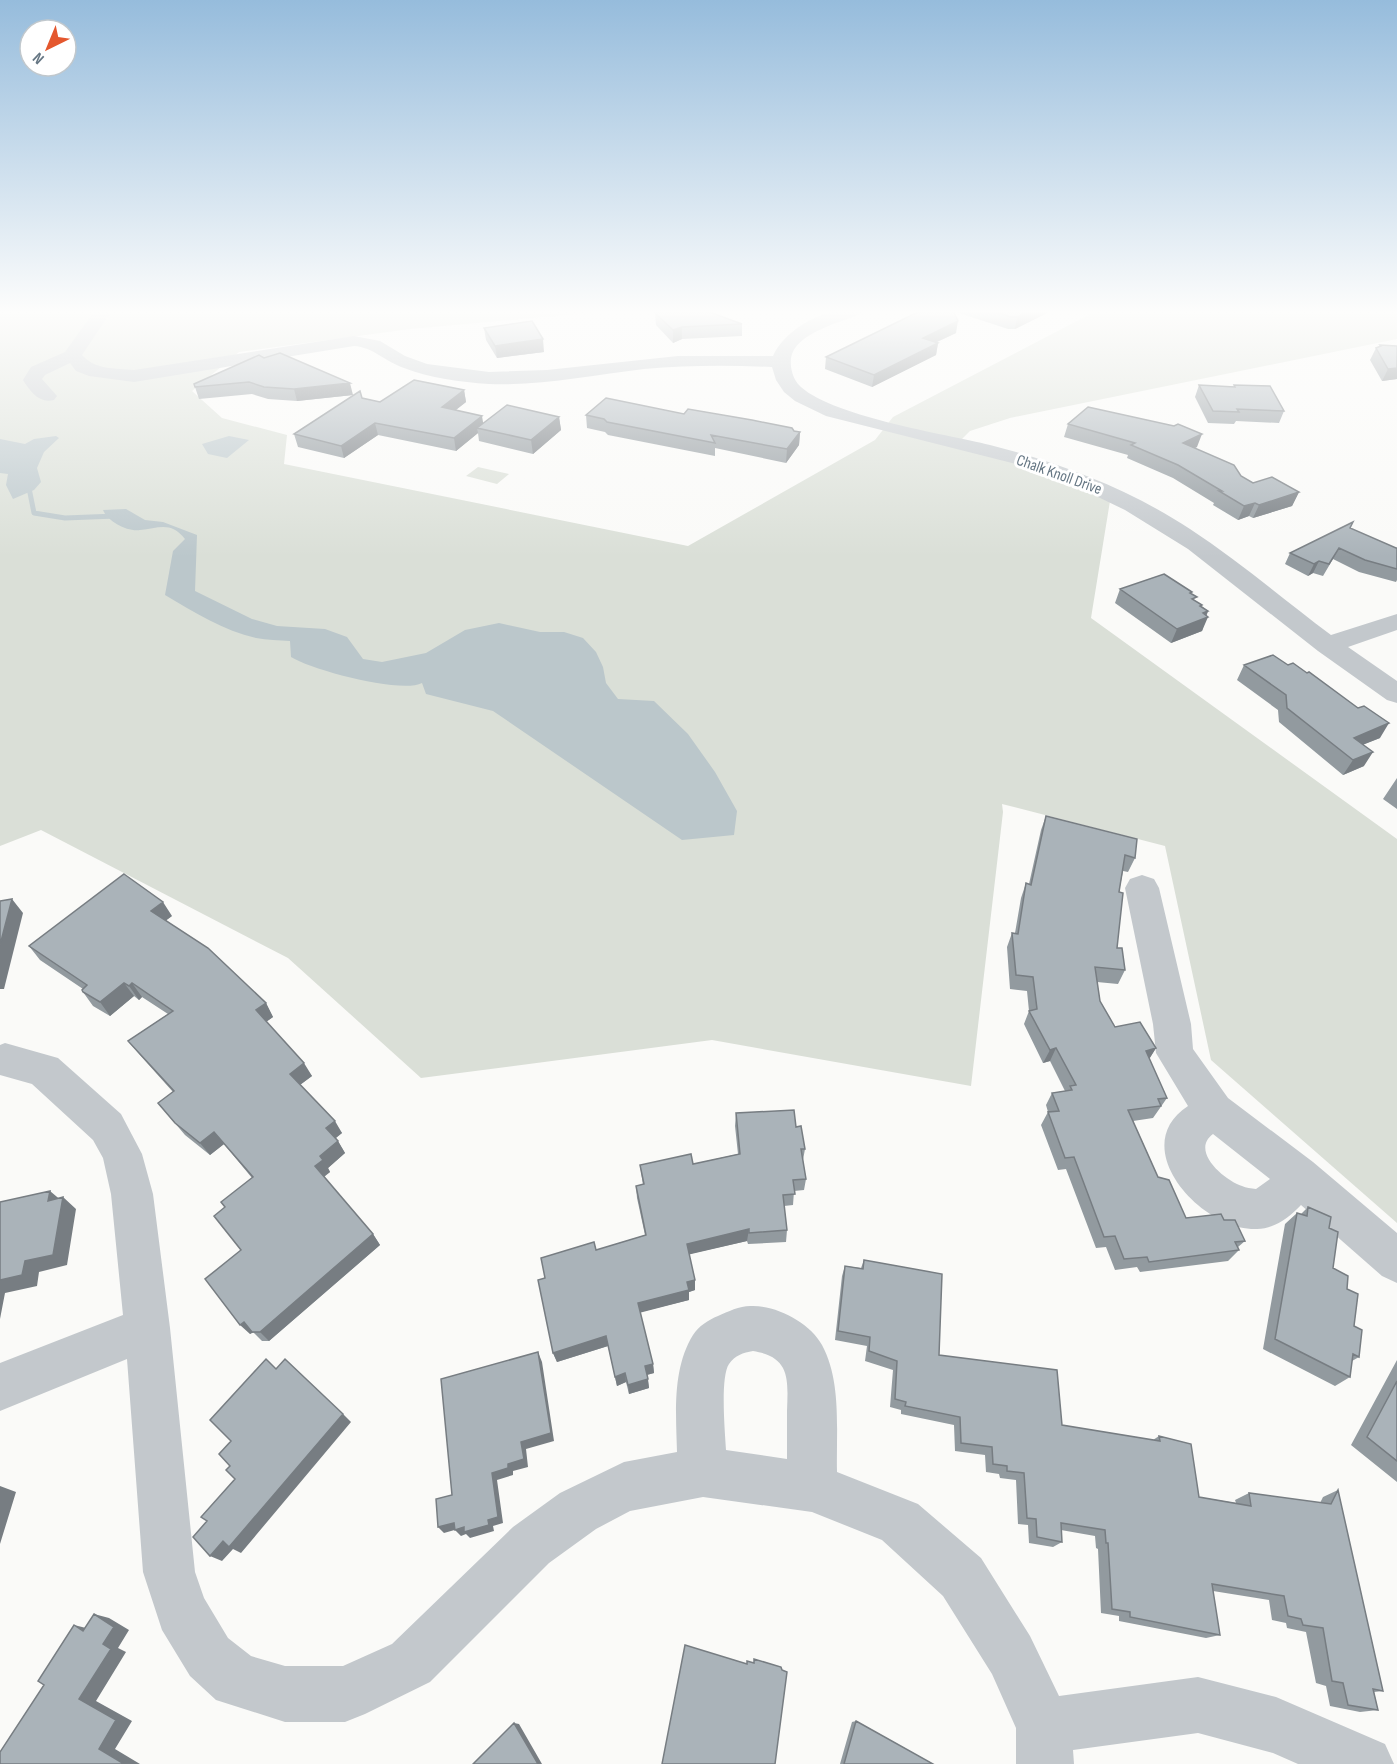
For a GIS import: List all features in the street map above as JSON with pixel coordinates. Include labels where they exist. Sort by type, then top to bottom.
[{"type":"street","points":[[44,392],[47,396]]},
{"type":"street","name":"Chalk Knoll Drive","points":[[798,392],[832,411],[1024,460],[1078,480],[1122,500],[1168,525],[1327,645],[1397,694]]},
{"type":"street","points":[[1327,645],[1397,622]]},
{"type":"street","points":[[1142,888],[1172,1024],[1175,1053],[1214,1111],[1298,1176],[1397,1260]]},
{"type":"street","points":[[2,1057],[44,1070],[108,1127],[122,1154],[132,1194],[147,1328],[169,1572],[181,1611],[209,1658],[236,1680],[285,1695],[345,1694],[411,1663],[531,1545],[578,1511],[624,1487],[703,1472],[812,1487],[900,1522],[962,1577],[1011,1655],[1045,1745],[1198,1705],[1276,1725],[1365,1764]]},
{"type":"street","points":[[1214,1111],[1189,1129],[1184,1145],[1186,1163],[1204,1186],[1230,1202],[1257,1210],[1280,1199],[1298,1176]]},
{"type":"street","points":[[703,1472],[701,1380],[710,1350],[729,1334],[757,1326],[782,1335],[801,1352],[811,1377],[812,1487]]},
{"type":"street","points":[[0,1387],[147,1328]]},
{"type":"shaded area","points":[[0,392],[193,392],[222,418],[287,435],[284,464],[688,546],[875,440],[893,417],[940,392],[1136,392],[1010,418],[970,431],[962,439],[1017,464],[1110,501],[1091,618],[1397,839],[1397,1223],[1211,1060],[1165,846],[1002,804],[1003,812],[971,1086],[712,1040],[421,1078],[288,958],[41,830],[0,846]]},
{"type":"shaded area","points":[[56,436],[59,438],[44,452],[37,468],[41,482],[34,490],[13,499],[6,485],[8,474],[0,473],[0,439],[25,444],[34,439]]},
{"type":"shaded area","points":[[229,436],[249,440],[227,458],[208,454],[202,444]]},
{"type":"shaded area","points":[[478,467],[509,474],[497,484],[466,476]]},
{"type":"shaded area","points":[[126,509],[145,520],[163,522],[197,535],[195,591],[252,619],[277,626],[325,629],[347,637],[363,659],[382,662],[426,653],[465,630],[499,623],[540,632],[564,632],[583,638],[596,652],[603,667],[606,683],[618,699],[654,701],[688,734],[715,772],[737,811],[734,835],[682,840],[493,711],[426,694],[422,683],[411,686],[377,683],[317,668],[291,657],[290,641],[260,639],[244,635],[198,614],[165,595],[173,551],[185,539],[180,533],[170,528],[135,530],[124,528],[109,518],[103,510]]},
{"type":"building","points":[[358,392],[360,392],[362,398],[380,402],[395,392],[461,392],[442,407],[482,416],[454,438],[375,423],[341,446],[294,434]]},
{"type":"building","points":[[1203,392],[1274,392],[1284,411],[1237,409],[1239,412],[1213,411]]},
{"type":"building","points":[[606,398],[684,414],[688,409],[752,420],[792,428],[800,432],[787,449],[711,435],[715,443],[607,422],[604,419],[586,415]]},
{"type":"building","points":[[507,405],[559,417],[531,440],[477,428]]},
{"type":"building","points":[[1088,407],[1174,426],[1178,424],[1202,434],[1183,443],[1234,465],[1241,476],[1253,483],[1272,477],[1299,492],[1259,505],[1255,503],[1244,506],[1178,465],[1131,445],[1135,443],[1068,424]]},
{"type":"building","points":[[1353,522],[1350,528],[1397,548],[1397,569],[1365,560],[1339,548],[1329,564],[1319,561],[1314,564],[1290,553]]},
{"type":"building","points":[[1164,574],[1192,592],[1190,593],[1197,597],[1192,599],[1208,611],[1203,613],[1208,617],[1177,629],[1120,589]]},
{"type":"building","points":[[1273,655],[1288,665],[1293,663],[1307,673],[1309,672],[1358,708],[1364,706],[1389,723],[1354,738],[1373,752],[1353,760],[1287,708],[1286,695],[1244,665]]},
{"type":"building","points":[[1046,816],[1137,839],[1135,858],[1125,855],[1119,892],[1123,893],[1117,948],[1122,948],[1125,970],[1095,967],[1100,1001],[1115,1027],[1140,1022],[1156,1048],[1146,1051],[1167,1098],[1158,1099],[1161,1106],[1128,1110],[1158,1177],[1169,1180],[1186,1218],[1221,1214],[1224,1220],[1235,1220],[1245,1241],[1235,1242],[1239,1250],[1149,1262],[1147,1257],[1124,1259],[1115,1236],[1104,1237],[1074,1157],[1065,1158],[1048,1112],[1059,1111],[1052,1093],[1072,1090],[1070,1086],[1076,1085],[1056,1048],[1050,1050],[1029,1011],[1037,1009],[1033,977],[1016,975],[1012,933],[1018,934],[1026,883],[1031,885]]},
{"type":"building","points":[[124,874],[163,902],[151,911],[208,948],[266,1003],[256,1010],[304,1063],[290,1074],[335,1121],[326,1128],[338,1141],[320,1156],[323,1160],[315,1166],[373,1234],[260,1332],[252,1332],[244,1322],[240,1325],[205,1279],[241,1250],[214,1216],[225,1207],[221,1202],[253,1177],[214,1132],[200,1143],[175,1123],[158,1103],[174,1091],[128,1041],[173,1011],[132,983],[129,986],[124,983],[100,1002],[83,992],[82,990],[87,985],[29,946]]},
{"type":"building","points":[[12,899],[0,945],[0,901]]},
{"type":"building","points":[[794,1110],[796,1127],[801,1126],[805,1149],[801,1149],[806,1179],[793,1180],[795,1194],[783,1195],[787,1230],[749,1233],[749,1229],[687,1244],[695,1280],[687,1282],[689,1290],[638,1303],[653,1364],[645,1366],[648,1379],[628,1385],[625,1373],[615,1377],[606,1336],[553,1353],[538,1280],[545,1278],[541,1258],[594,1242],[596,1250],[646,1235],[636,1186],[644,1184],[640,1165],[691,1154],[693,1164],[740,1154],[736,1113]]},
{"type":"building","points":[[50,1191],[48,1201],[63,1197],[53,1255],[25,1261],[22,1275],[0,1280],[0,1202]]},
{"type":"building","points":[[1308,1207],[1331,1217],[1329,1228],[1338,1232],[1333,1268],[1348,1276],[1347,1289],[1358,1294],[1354,1326],[1362,1330],[1359,1357],[1353,1354],[1350,1377],[1275,1339],[1297,1213],[1307,1216]]},
{"type":"building","points":[[864,1260],[942,1274],[939,1355],[1057,1370],[1062,1425],[1160,1441],[1159,1436],[1191,1444],[1199,1497],[1251,1506],[1249,1493],[1331,1504],[1338,1490],[1383,1691],[1373,1689],[1378,1710],[1348,1705],[1343,1683],[1332,1681],[1323,1628],[1303,1625],[1301,1619],[1288,1616],[1284,1596],[1212,1584],[1220,1635],[1130,1617],[1130,1612],[1112,1609],[1108,1543],[1106,1543],[1105,1530],[1061,1523],[1062,1542],[1037,1537],[1036,1519],[1027,1518],[1024,1473],[1007,1471],[1007,1466],[993,1464],[992,1447],[961,1443],[960,1417],[905,1406],[906,1402],[895,1399],[897,1361],[869,1351],[870,1337],[838,1331],[845,1266],[863,1269]]},
{"type":"building","points":[[538,1352],[551,1433],[521,1442],[524,1459],[508,1464],[508,1468],[492,1473],[498,1517],[488,1520],[489,1525],[464,1532],[464,1527],[455,1530],[454,1523],[438,1527],[436,1499],[452,1495],[441,1379]]},
{"type":"building","points":[[266,1359],[276,1369],[285,1359],[343,1414],[229,1547],[223,1541],[210,1556],[193,1537],[207,1521],[201,1517],[235,1479],[226,1470],[230,1466],[219,1454],[231,1441],[210,1420]]},
{"type":"building","points":[[1397,1381],[1397,1461],[1367,1437]]},
{"type":"building","points":[[94,1614],[114,1627],[103,1644],[111,1649],[79,1699],[116,1720],[99,1749],[124,1764],[0,1764],[0,1752],[44,1685],[38,1681],[74,1625],[83,1631]]},
{"type":"building","points":[[685,1645],[747,1664],[747,1661],[754,1663],[754,1659],[781,1667],[787,1672],[775,1764],[662,1764]]},
{"type":"building","points":[[856,1721],[933,1764],[844,1764]]},
{"type":"building","points":[[514,1723],[538,1764],[473,1764]]},
{"type":"waterway","points":[[28,483],[34,513],[65,518],[116,516]]}]
